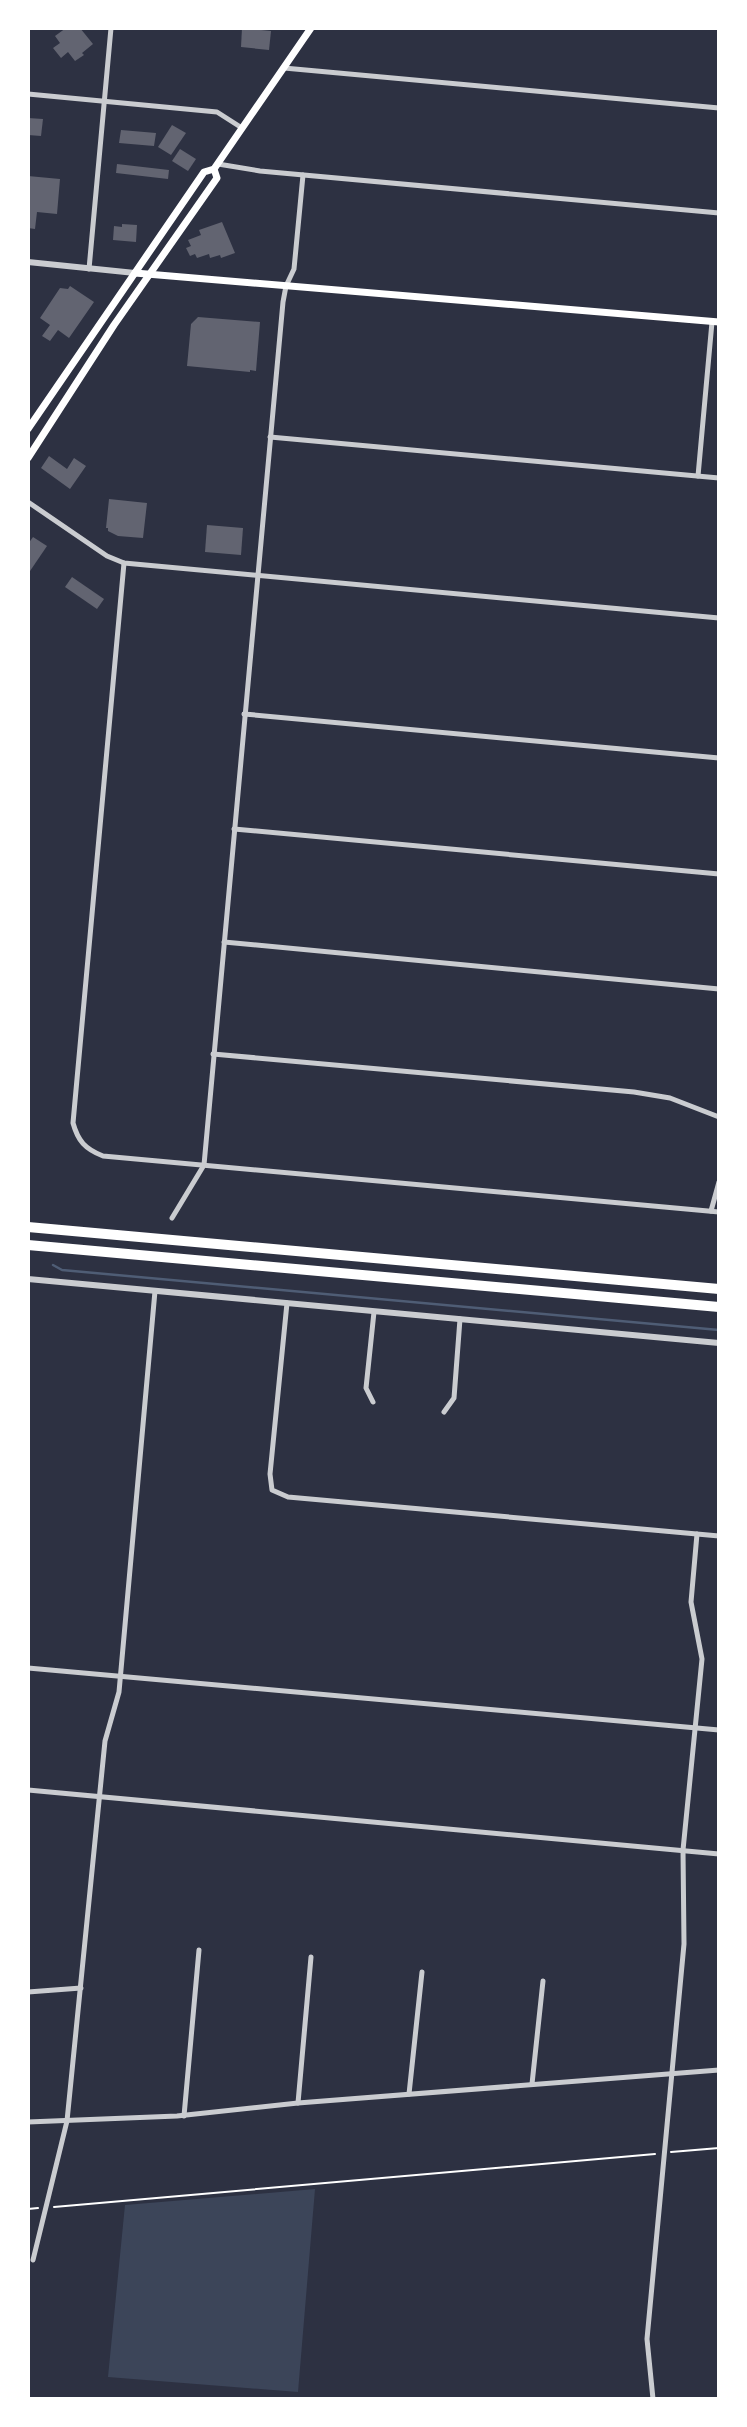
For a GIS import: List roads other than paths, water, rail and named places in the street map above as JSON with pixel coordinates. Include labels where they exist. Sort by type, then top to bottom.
[{"type":"highway","points":[[28,1227],[719,1289]]},
{"type":"highway","points":[[28,1245],[719,1307]]},
{"type":"main road","points":[[28,429],[204,172],[216,167],[311,28]]},
{"type":"main road","points":[[28,458],[217,178],[216,167]]},
{"type":"main road","points":[[135,273],[716,322]]},
{"type":"street","points":[[89,268],[111,28]]},
{"type":"street","points":[[284,68],[719,108]]},
{"type":"street","points":[[28,94],[218,112],[242,128]]},
{"type":"street","points":[[216,167],[719,214]]},
{"type":"street","points":[[172,1217],[204,1165],[270,437],[286,285],[294,269],[303,175]]},
{"type":"street","points":[[28,262],[135,273]]},
{"type":"street","points":[[698,476],[716,322]]},
{"type":"street","points":[[270,437],[719,478]]},
{"type":"street","points":[[28,502],[107,556],[124,563],[719,618]]},
{"type":"street","points":[[124,563],[73,1123],[77,1137],[84,1146],[103,1156],[719,1212]]},
{"type":"street","points":[[244,714],[719,758]]},
{"type":"street","points":[[234,830],[719,874]]},
{"type":"street","points":[[223,942],[719,989]]},
{"type":"street","points":[[213,1054],[634,1092],[670,1098],[719,1117]]},
{"type":"street","points":[[711,1212],[719,1182]]},
{"type":"street","points":[[28,1279],[719,1343]]},
{"type":"street","points":[[33,2260],[67,2121],[105,1741],[119,1692],[155,1291]]},
{"type":"street","points":[[287,1303],[270,1474],[272,1490],[288,1497],[719,1536]]},
{"type":"street","points":[[373,1402],[366,1388],[374,1312]]},
{"type":"street","points":[[444,1412],[454,1398],[460,1319]]},
{"type":"street","points":[[653,2399],[647,2339],[684,1944],[683,1850],[702,1659],[691,1602],[697,1534]]},
{"type":"street","points":[[28,1668],[719,1730]]},
{"type":"street","points":[[28,1790],[719,1854]]},
{"type":"street","points":[[184,2116],[200,1950]]},
{"type":"street","points":[[298,2103],[311,1957]]},
{"type":"street","points":[[409,2094],[422,1972]]},
{"type":"street","points":[[533,2084],[543,1982]]},
{"type":"street","points":[[28,1992],[81,1987]]},
{"type":"street","points":[[28,2122],[184,2116],[298,2103],[719,2070]]},
{"type":"waterway","points":[[53,1265],[62,1270],[719,1330]]}]
